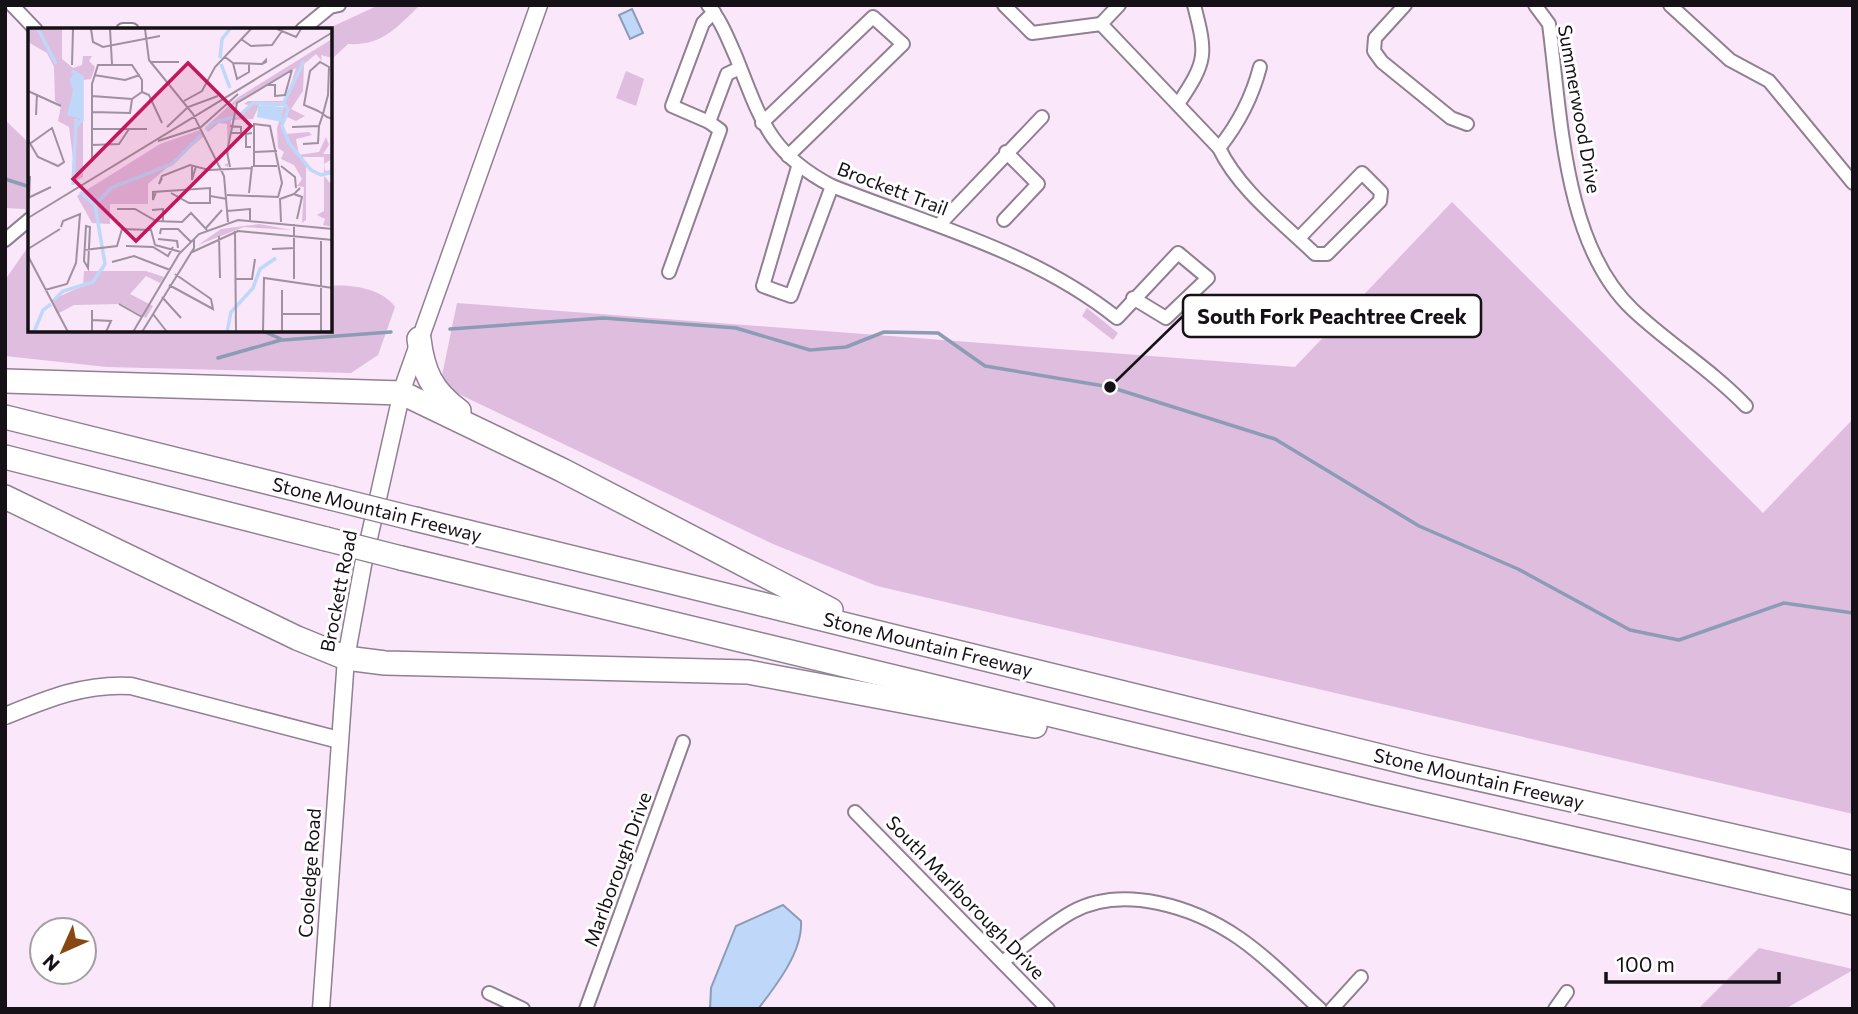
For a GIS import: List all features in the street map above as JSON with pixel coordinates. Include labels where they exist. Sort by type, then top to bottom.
[{"type":"highway","points":[[419,339],[422,364],[436,391],[502,440]]},
{"type":"highway","points":[[5,380],[402,393],[502,440],[868,629]]},
{"type":"highway","name":"Stone Mountain Freeway","points":[[5,417],[1420,766],[1853,863]]},
{"type":"highway","name":"Stone Mountain Freeway","points":[[5,457],[326,540],[1375,793],[1853,903]]},
{"type":"highway","points":[[5,497],[284,632],[346,658],[385,663],[724,670],[775,675],[1375,793]]},
{"type":"street","points":[[12,5],[34,28]]},
{"type":"street","points":[[304,28],[330,7],[339,5]]},
{"type":"street","name":"Brockett Road","points":[[339,740],[346,658],[363,565],[402,393],[539,5]]},
{"type":"street","points":[[1004,5],[1032,33],[1101,23],[1119,5]]},
{"type":"street","points":[[1178,104],[1199,74],[1205,47],[1194,5]]},
{"type":"street","points":[[1405,5],[1375,38],[1374,51],[1382,62],[1451,118],[1467,124]]},
{"type":"street","name":"Summerwood Drive","points":[[1535,5],[1549,24],[1572,189],[1598,265],[1631,308],[1731,390],[1746,406]]},
{"type":"street","points":[[1670,5],[1730,60],[1769,81],[1853,183]]},
{"type":"street","points":[[669,272],[720,130],[709,122],[672,106],[703,23],[711,9]]},
{"type":"street","name":"Brockett Trail","points":[[711,9],[740,68],[762,123],[798,167],[832,186],[939,225],[1033,264],[1082,291],[1117,318],[1133,298],[1178,253],[1208,278],[1166,318],[1133,298]]},
{"type":"street","points":[[762,123],[873,17],[903,44],[788,156]]},
{"type":"street","points":[[1101,23],[1219,148],[1229,169],[1298,238],[1315,254],[1327,254],[1380,201],[1381,192],[1362,173],[1298,238]]},
{"type":"street","points":[[1219,148],[1237,126],[1253,94],[1260,67]]},
{"type":"street","points":[[709,122],[727,74],[740,68]]},
{"type":"street","points":[[939,225],[1042,117]]},
{"type":"street","points":[[1004,220],[1038,184],[1006,152]]},
{"type":"street","points":[[798,167],[763,286],[791,296],[832,186]]},
{"type":"street","points":[[5,240],[28,221]]},
{"type":"street","points":[[5,716],[69,691],[109,684],[131,686],[339,740]]},
{"type":"street","name":"Cooledge Road","points":[[321,1009],[339,740]]},
{"type":"street","name":"Marlborough Drive","points":[[586,1009],[683,742]]},
{"type":"street","name":"South Marlborough Drive","points":[[855,812],[1048,1009]]},
{"type":"street","points":[[1002,962],[1073,911],[1098,903],[1128,899],[1165,905],[1201,917],[1239,938],[1320,1009]]},
{"type":"street","points":[[1332,1009],[1361,977]]},
{"type":"street","points":[[1556,1009],[1567,992]]},
{"type":"street","points":[[489,993],[523,1009]]},
{"type":"shaded area","points":[[379,5],[420,5],[388,34],[370,42],[348,44],[332,59],[332,28],[329,28]]},
{"type":"shaded area","points":[[626,71],[644,79],[636,106],[616,98]]},
{"type":"shaded area","points":[[5,120],[28,142],[28,220],[25,209],[5,208]]},
{"type":"shaded area","points":[[1452,202],[1763,513],[1853,419],[1853,814],[877,586],[773,544],[440,385],[457,303],[1295,367]]},
{"type":"shaded area","points":[[28,247],[28,332],[332,332],[332,286],[348,286],[375,292],[395,307],[378,355],[351,373],[107,367],[5,356],[5,280]]},
{"type":"shaded area","points":[[1087,308],[1118,333],[1113,340],[1082,316]]},
{"type":"shaded area","points":[[1759,948],[1853,970],[1785,1009],[1698,1009]]},
{"type":"water","points":[[632,9],[643,33],[630,39],[619,15]]},
{"type":"water","points":[[783,905],[801,921],[800,932],[793,956],[773,990],[758,1009],[710,1009],[711,988],[736,926]]},
{"type":"waterway","points":[[5,179],[28,186]]},
{"type":"waterway","points":[[450,329],[603,318],[736,328],[810,350],[846,347],[884,332],[938,333],[985,366],[1110,387],[1275,439],[1419,526],[1518,569],[1630,630],[1679,640],[1784,603],[1853,613]]},
{"type":"waterway","points":[[265,332],[283,340],[391,332]]},
{"type":"waterway","points":[[218,358],[281,340]]},
{"type":"place","name":"South Fork Peachtree Creek","points":[[1110,387]]}]
